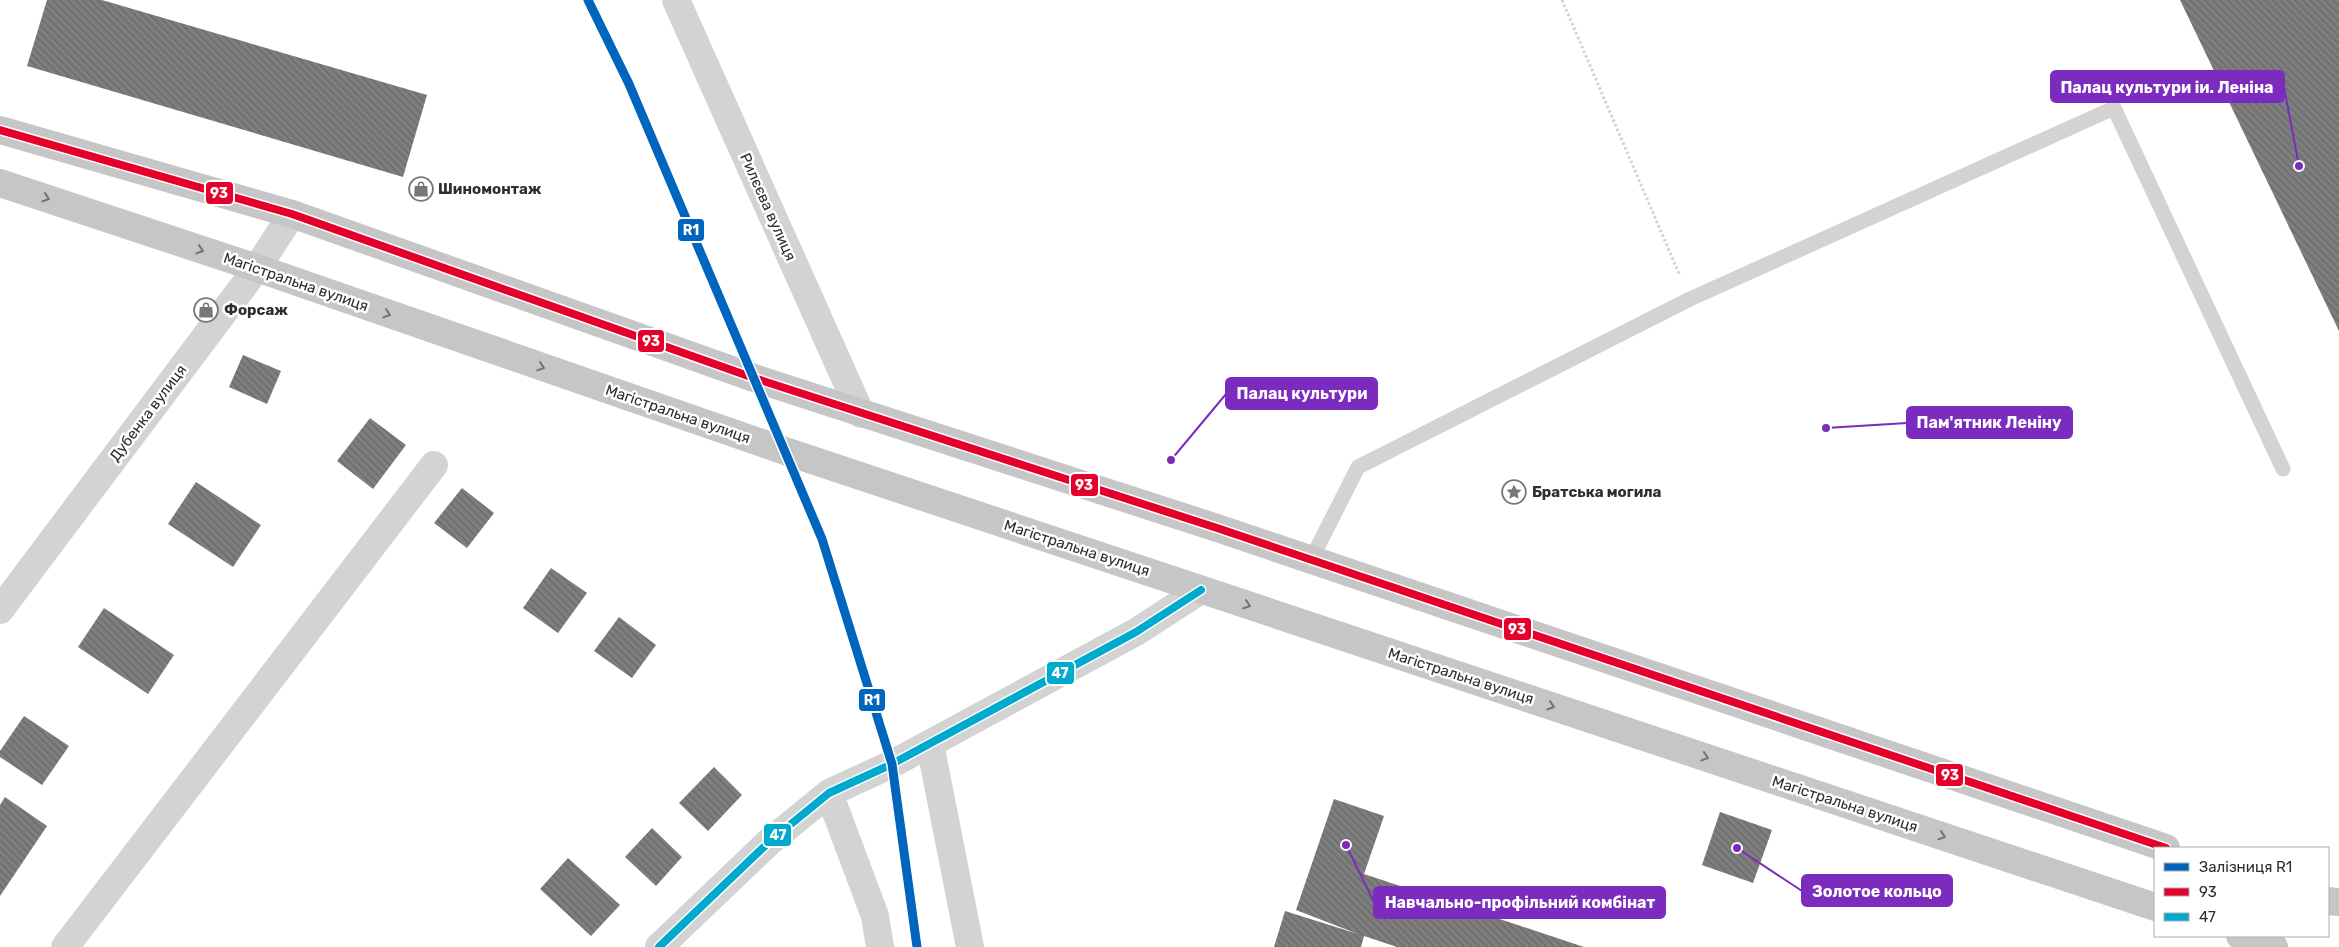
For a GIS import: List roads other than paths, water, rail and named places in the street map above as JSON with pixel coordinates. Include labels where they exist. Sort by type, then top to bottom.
[{"type":"main road","points":[[0,130],[292,214],[861,414],[1311,560],[2163,847]]},
{"type":"main road","name":"Магістральна вулиця","points":[[0,183],[257,268],[785,451],[2154,907]]},
{"type":"main road","points":[[2243,937],[2274,947]]},
{"type":"street","name":"Рилєєва вулиця","points":[[676,0],[861,414]]},
{"type":"street","name":"Дубенка вулиця","points":[[0,610],[257,268],[292,214]]},
{"type":"street","points":[[65,947],[434,465]]},
{"type":"street","points":[[659,947],[769,842],[829,793],[930,744],[1136,632],[1201,590]]},
{"type":"street","points":[[930,744],[970,947]]},
{"type":"street","points":[[829,793],[875,916],[880,947]]},
{"type":"lane","points":[[1311,560],[1358,467],[1690,299],[2114,108],[2284,469]]},
{"type":"rail line","name":"R1","points":[[588,0],[629,84],[822,539],[892,764],[917,947]]},
{"type":"place","name":"Палац культури іи. Леніна","points":[[2299,166]]},
{"type":"place","name":"Шиномонтаж","points":[[421,189]]},
{"type":"place","name":"Форсаж","points":[[206,310]]},
{"type":"place","name":"Пам'ятник Леніну","points":[[1826,428]]},
{"type":"place","name":"Палац культури","points":[[1171,460]]},
{"type":"place","name":"Братська могила","points":[[1514,492]]},
{"type":"place","name":"Навчально-профільний комбінат","points":[[1346,845]]},
{"type":"place","name":"Золотое кольцо","points":[[1737,848]]}]
